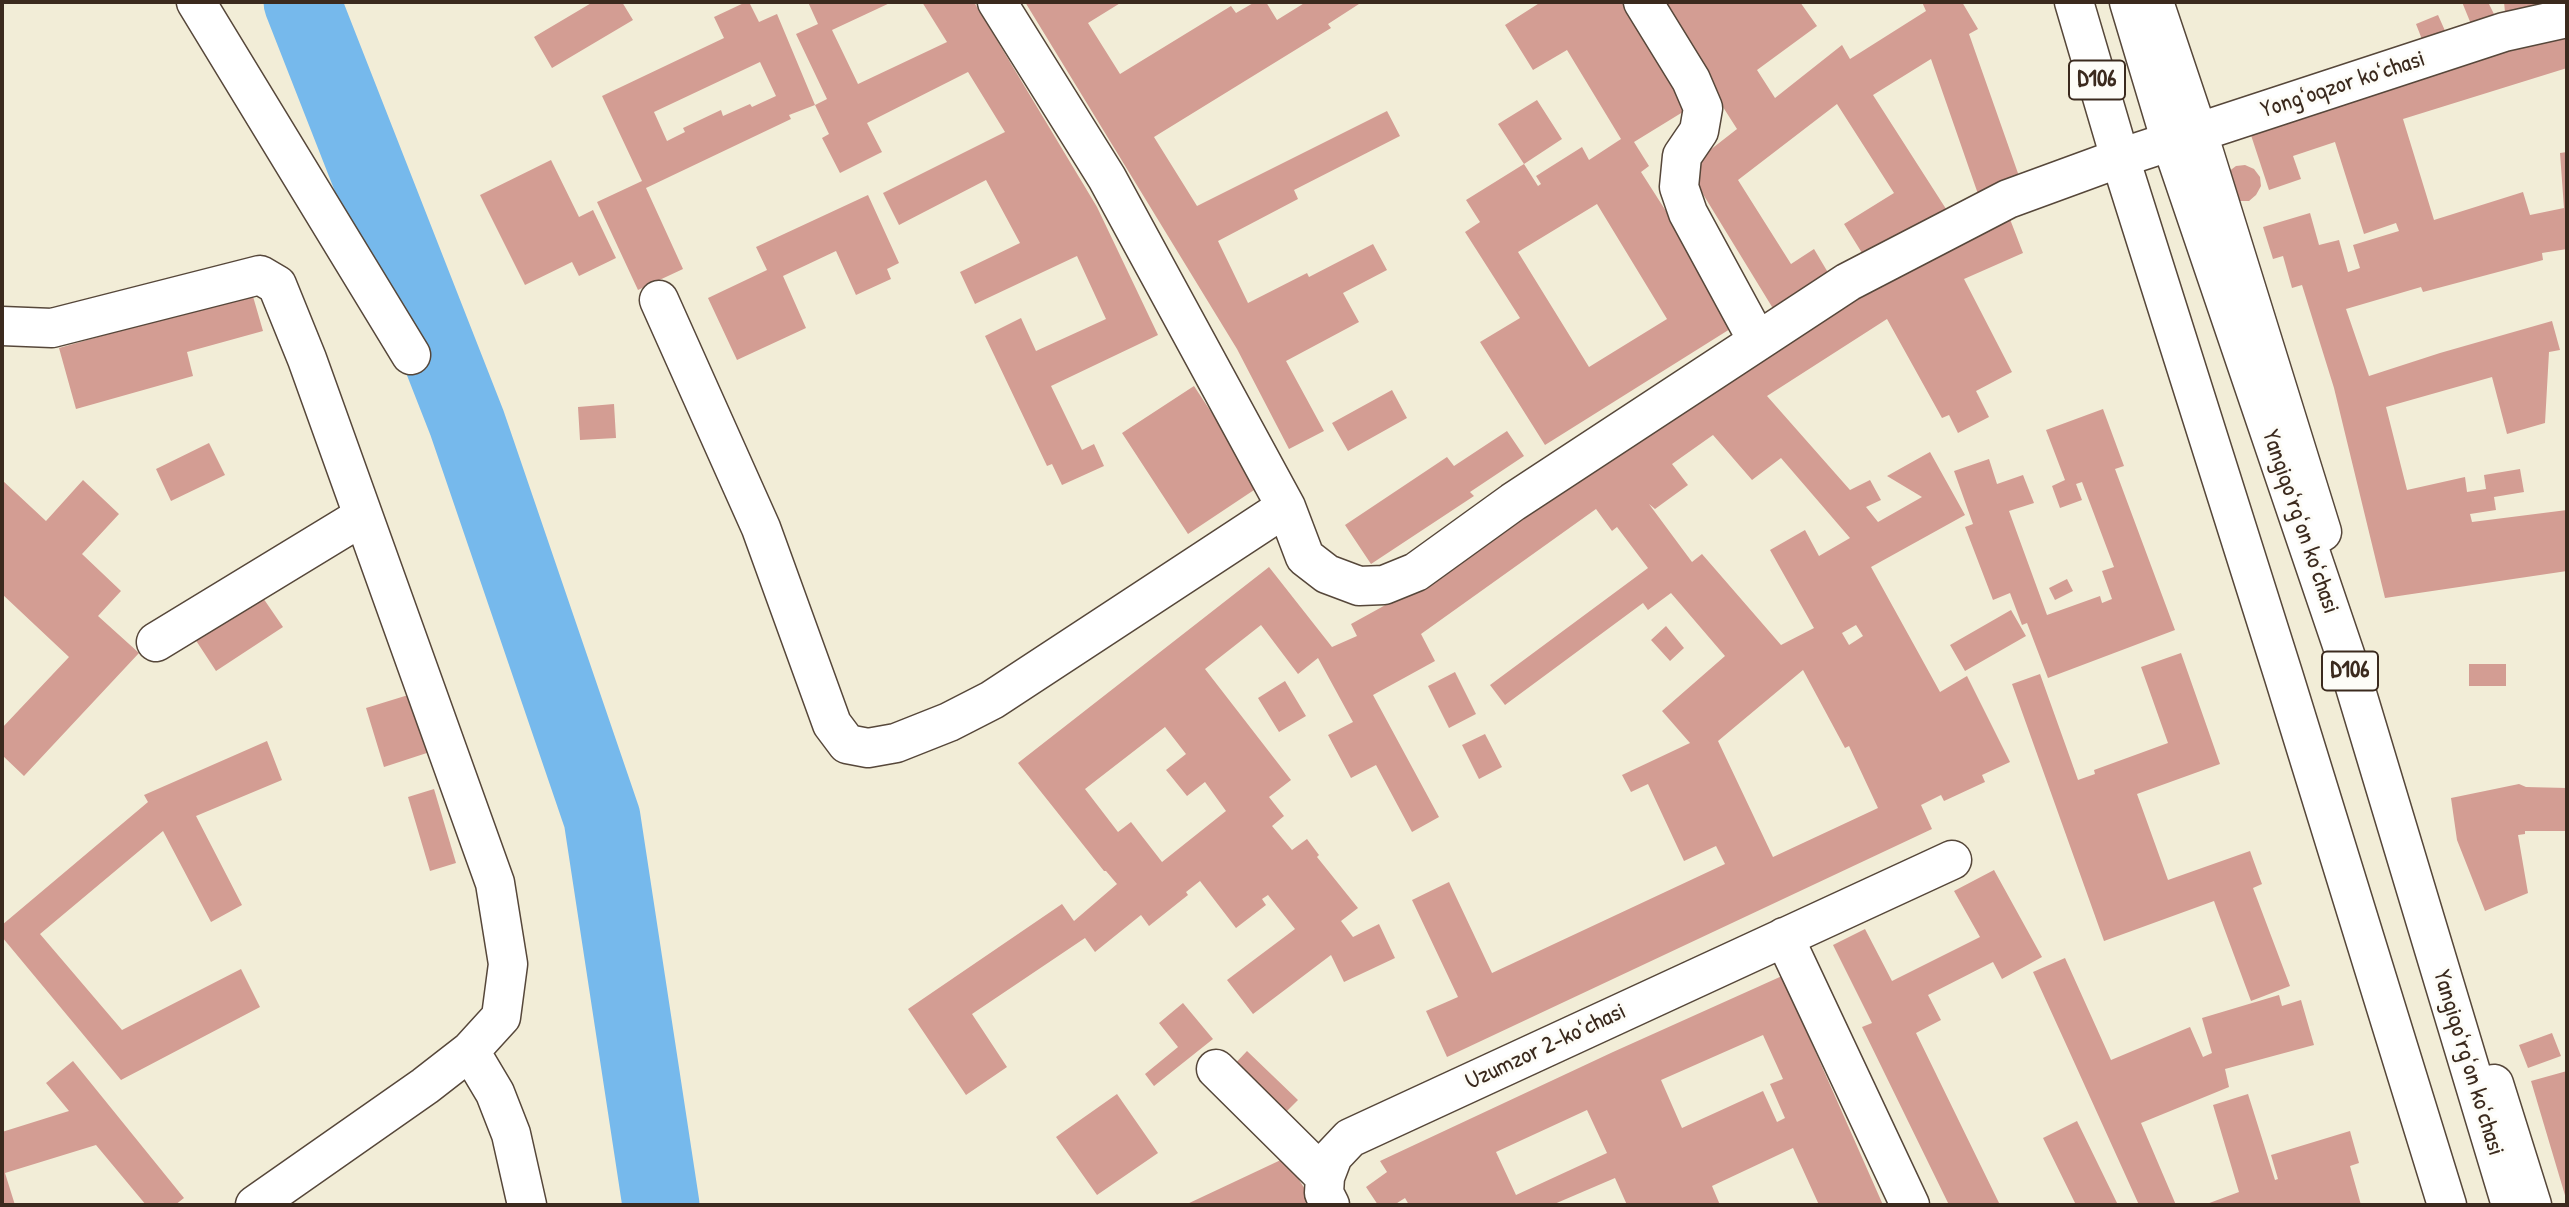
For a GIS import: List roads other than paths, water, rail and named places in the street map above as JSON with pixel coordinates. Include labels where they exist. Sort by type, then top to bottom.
[{"type":"street","points":[[196,2],[411,355]]},
{"type":"street","name":"Yongʻoqzor koʻchasi","points":[[997,2],[1107,178],[1286,507],[1305,557],[1327,574],[1359,586],[1384,585],[1416,572],[1513,502],[1848,282],[2008,199],[2120,158],[2504,32],[2567,18]]},
{"type":"street","points":[[1643,2],[1691,80],[1703,108],[1699,131],[1682,156],[1679,187],[1688,213],[1757,340]]},
{"type":"street","name":"D106","points":[[2074,2],[2120,158],[2284,677],[2446,1205]]},
{"type":"street","name":"Yangiqoʻrgʻon koʻchasi","points":[[2129,2],[2185,138],[2346,657],[2511,1205]]},
{"type":"street","points":[[2154,2],[2185,138],[2532,1205]]},
{"type":"street","points":[[2,326],[52,328],[260,275],[276,285],[307,359],[495,883],[508,964],[501,1017],[470,1051],[425,1086],[255,1205]]},
{"type":"street","points":[[659,300],[761,528],[832,724],[847,744],[868,748],[896,743],[949,722],[992,700],[1286,507]]},
{"type":"street","points":[[156,642],[363,516]]},
{"type":"street","name":"Uzumzor 2-koʻchasi","points":[[1328,1191],[1333,1156],[1350,1138],[1952,860]]},
{"type":"street","points":[[1784,937],[1910,1205]]},
{"type":"street","points":[[470,1051],[495,1093],[511,1134],[527,1205]]},
{"type":"street","points":[[1216,1069],[1328,1191]]},
{"type":"waterway","points":[[302,2],[467,423],[602,818],[661,1205]]}]
